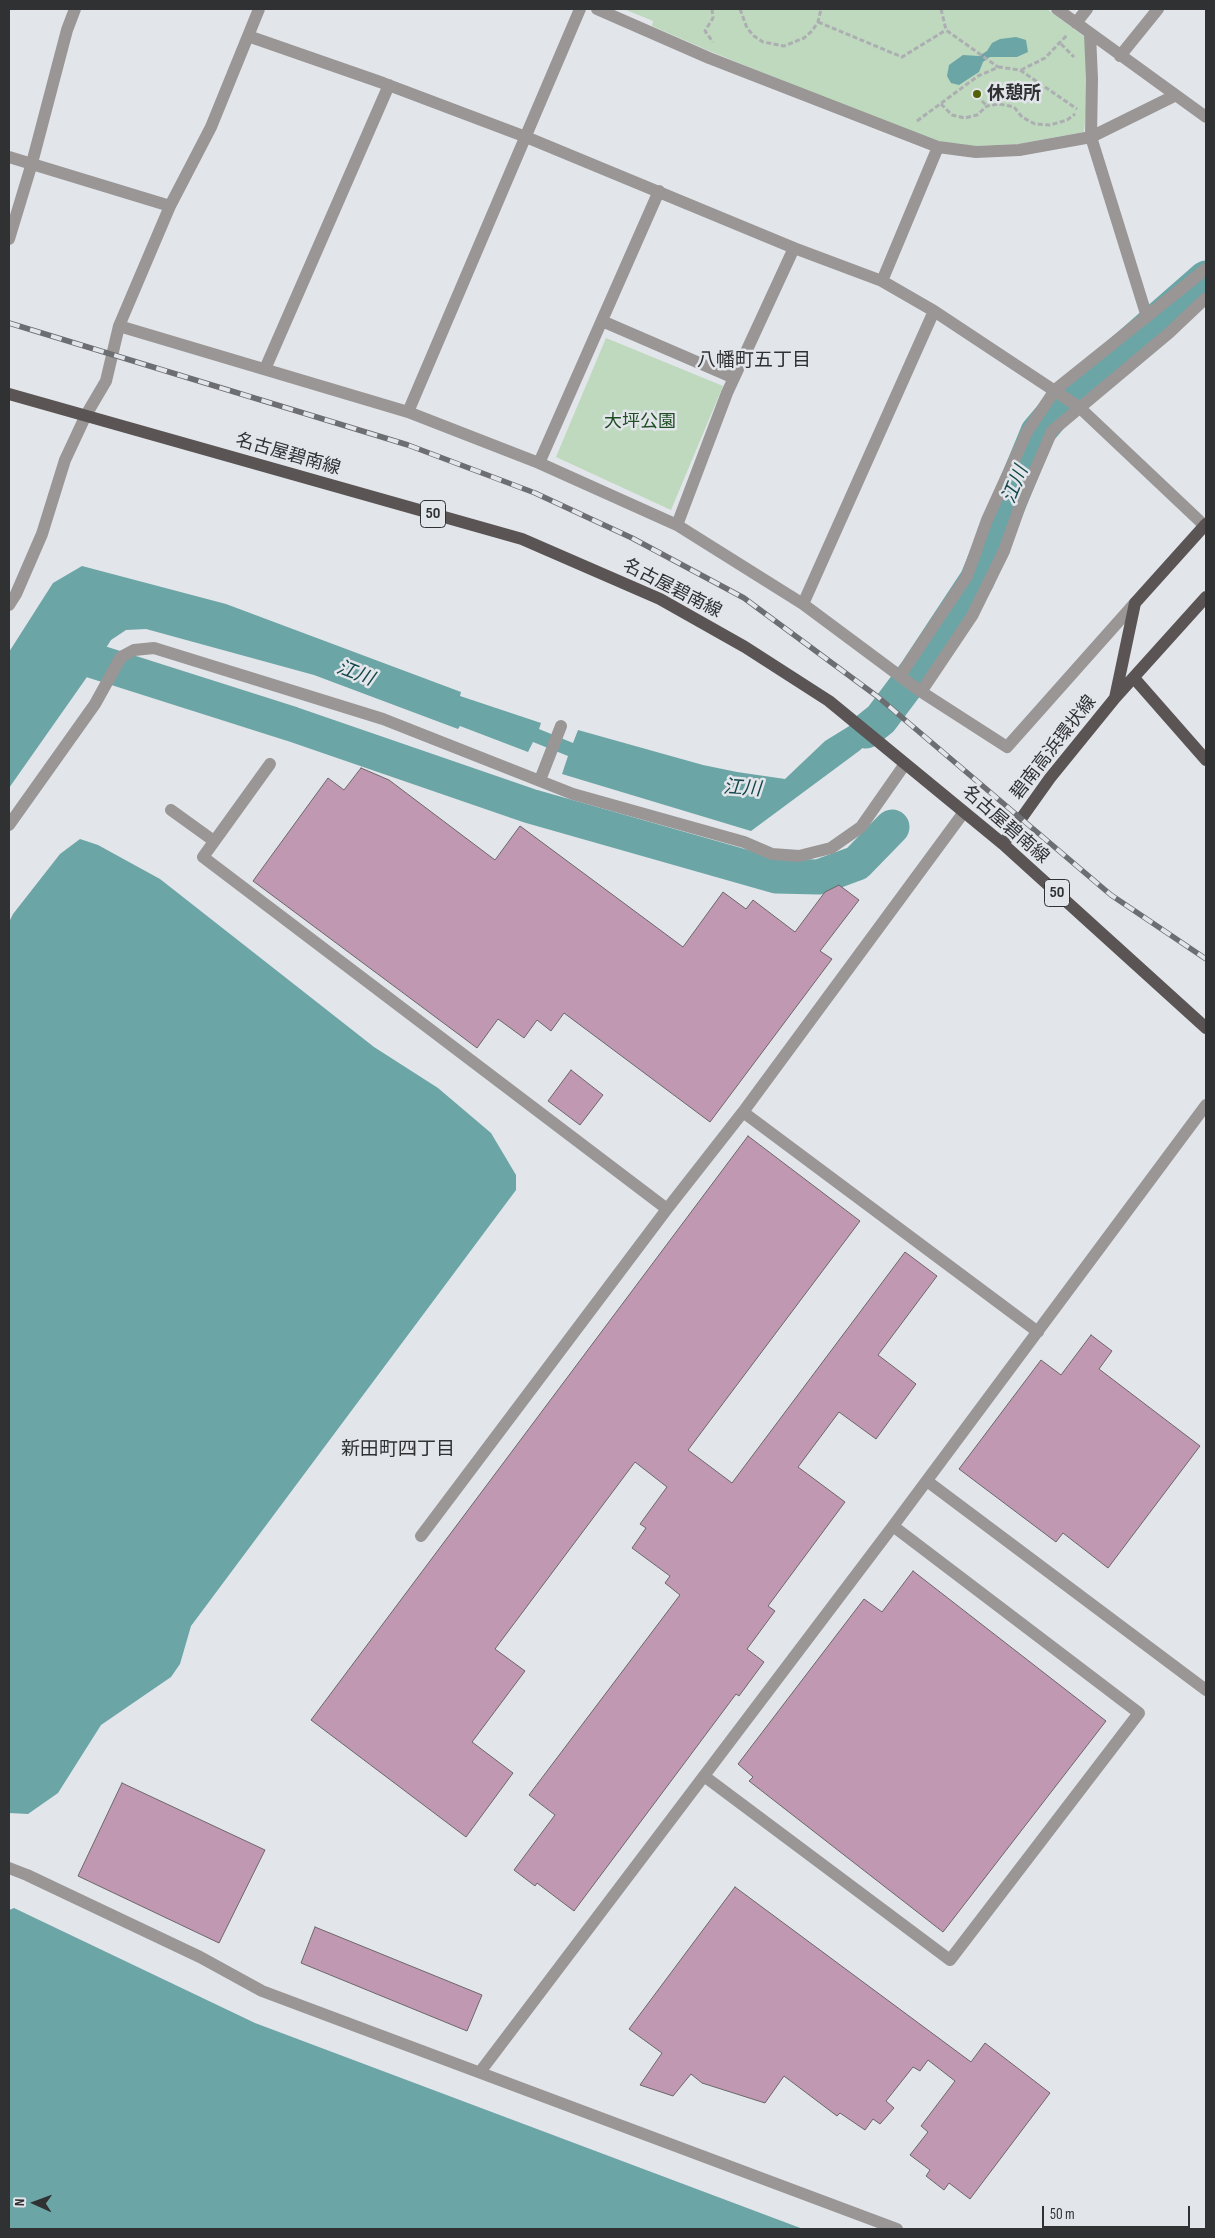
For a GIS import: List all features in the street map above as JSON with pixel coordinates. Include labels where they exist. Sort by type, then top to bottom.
[{"type":"main road","name":"名古屋碧南線","points":[[9,394],[522,540],[660,599],[745,647],[829,701],[1003,844],[1206,1028]]},
{"type":"main road","points":[[1135,603],[1206,526]]},
{"type":"main road","name":"碧南高浜環状線","points":[[1003,844],[1050,778],[1115,698],[1206,597]]},
{"type":"main road","name":"碧南高浜環状線","points":[[1115,698],[1135,603]]},
{"type":"main road","points":[[1134,678],[1206,760]]},
{"type":"street","points":[[9,239],[32,163],[67,30],[75,9]]},
{"type":"street","points":[[9,605],[16,594],[42,534],[65,460],[86,415],[106,381],[119,326],[170,206],[211,128],[259,9]]},
{"type":"street","points":[[408,412],[580,9]]},
{"type":"street","points":[[597,9],[709,58],[938,147],[976,152],[1019,150],[1091,137],[1174,96]]},
{"type":"street","points":[[1057,9],[1174,96],[1205,114]]},
{"type":"street","points":[[1076,23],[1087,9]]},
{"type":"street","points":[[1120,56],[1158,9]]},
{"type":"street","points":[[1090,34],[1092,79],[1091,137],[1147,317]]},
{"type":"street","points":[[248,36],[389,85],[526,137],[794,248],[882,281],[934,311],[1080,407],[1206,526]]},
{"type":"street","points":[[265,369],[389,85]]},
{"type":"street","points":[[882,281],[938,147]]},
{"type":"street","points":[[9,157],[170,206]]},
{"type":"street","points":[[540,463],[659,192]]},
{"type":"street","points":[[677,525],[734,378],[794,248]]},
{"type":"street","points":[[900,676],[967,576],[987,520],[1027,432],[1055,391],[1206,269]]},
{"type":"street","points":[[920,692],[972,616],[1004,552],[1021,503],[1052,431],[1206,298]]},
{"type":"street","points":[[803,604],[934,311]]},
{"type":"street","points":[[602,321],[734,378]]},
{"type":"street","points":[[119,326],[408,412],[540,463],[677,525],[803,604],[920,692],[1007,748],[1135,603]]},
{"type":"street","points":[[9,825],[95,704],[121,656],[134,650],[154,648],[383,720],[540,779],[573,794],[744,842],[772,854],[799,856],[831,848],[861,827],[905,763]]},
{"type":"street","points":[[540,779],[561,726]]},
{"type":"street","points":[[270,764],[203,857],[667,1209]]},
{"type":"street","points":[[171,810],[214,841]]},
{"type":"street","points":[[421,1536],[742,1112],[964,812]]},
{"type":"street","points":[[480,2072],[894,1526],[1206,1105]]},
{"type":"street","points":[[742,1112],[1038,1332]]},
{"type":"street","points":[[927,1481],[1206,1690]]},
{"type":"street","points":[[704,1776],[950,1960],[1139,1713],[894,1526]]},
{"type":"street","points":[[9,1868],[200,1958],[262,1991],[897,2229]]},
{"type":"path","points":[[709,58],[713,42],[705,31],[713,18],[712,9]]},
{"type":"path","points":[[740,9],[742,18],[754,36],[773,45],[784,46],[804,38],[818,22],[821,9]]},
{"type":"path","points":[[941,9],[946,30],[999,67],[1020,70],[1080,111]]},
{"type":"path","points":[[818,22],[902,57],[946,30]]},
{"type":"path","points":[[1020,70],[1045,58],[1061,44],[1076,23]]},
{"type":"path","points":[[1061,44],[1073,54],[1076,61]]},
{"type":"path","points":[[901,134],[978,76],[999,67]]},
{"type":"path","points":[[982,101],[987,106]]},
{"type":"path","points":[[941,104],[952,115],[965,118],[977,115],[987,106],[999,104],[1014,107],[1022,117],[1035,124],[1050,125],[1067,120],[1080,111],[1082,103]]},
{"type":"green space","points":[[624,9],[1047,9],[1086,38],[1089,78],[1084,132],[1018,144],[976,146],[940,143],[707,50],[652,26],[653,21]]},
{"type":"green space","name":"大坪公園","points":[[606,338],[723,386],[671,510],[556,457]]},
{"type":"water","points":[[1016,37],[1026,40],[1028,52],[1017,57],[990,57],[983,62],[979,72],[959,85],[951,83],[947,76],[949,65],[963,55],[979,56],[987,51],[992,43],[1000,39]]},
{"type":"water","points":[[82,566],[226,604],[461,692],[460,696],[541,723],[539,729],[573,743],[578,730],[703,765],[737,772],[785,779],[825,741],[872,712],[894,692],[907,703],[886,728],[859,751],[751,831],[562,774],[568,756],[533,742],[528,752],[460,726],[458,729],[314,675],[146,629],[126,630],[111,640],[9,788],[9,652],[53,583]]},
{"type":"water","points":[[80,839],[98,845],[160,879],[374,1047],[438,1088],[491,1133],[516,1175],[516,1190],[191,1626],[180,1664],[171,1677],[101,1725],[58,1793],[28,1814],[9,1813],[9,922],[13,914],[60,854]]},
{"type":"water","points":[[14,1908],[255,2023],[803,2229],[9,2229],[9,1910]]},
{"type":"building","points":[[361,768],[389,780],[495,860],[520,826],[683,947],[723,892],[746,909],[753,900],[795,932],[825,892],[839,885],[859,900],[820,951],[832,959],[710,1122],[564,1013],[551,1031],[537,1020],[524,1038],[498,1019],[477,1048],[253,881],[328,778],[344,790]]},
{"type":"building","points":[[571,1070],[603,1095],[580,1125],[548,1101]]},
{"type":"building","points":[[748,1136],[860,1221],[688,1450],[732,1483],[905,1252],[937,1276],[878,1355],[916,1384],[876,1439],[839,1412],[798,1467],[845,1502],[768,1606],[775,1611],[747,1649],[764,1662],[739,1696],[736,1694],[574,1911],[537,1883],[535,1886],[514,1870],[555,1815],[529,1795],[680,1595],[665,1583],[670,1576],[632,1548],[646,1528],[640,1524],[667,1487],[635,1462],[495,1649],[525,1671],[472,1742],[513,1773],[466,1837],[311,1720]]},
{"type":"building","points":[[1091,1335],[1112,1351],[1099,1369],[1200,1446],[1108,1568],[1063,1533],[1056,1542],[959,1469],[1041,1360],[1061,1375]]},
{"type":"building","points":[[913,1571],[1106,1721],[943,1932],[749,1781],[753,1777],[738,1764],[864,1599],[882,1612]]},
{"type":"building","points":[[122,1783],[265,1850],[219,1943],[78,1876]]},
{"type":"building","points":[[735,1887],[971,2062],[985,2043],[1050,2093],[970,2199],[949,2183],[944,2190],[926,2176],[930,2170],[910,2155],[928,2132],[921,2126],[955,2081],[928,2060],[920,2071],[913,2067],[886,2101],[894,2108],[880,2124],[873,2119],[865,2130],[840,2113],[837,2116],[784,2076],[765,2103],[702,2083],[691,2074],[673,2096],[640,2085],[662,2053],[629,2029]]},
{"type":"building","points":[[315,1927],[482,1995],[467,2031],[301,1963]]},
{"type":"waterway","name":"江川","points":[[866,731],[881,719],[917,671],[977,580],[1038,432],[1061,405],[1206,278]]},
{"type":"waterway","points":[[56,649],[292,724],[530,806],[776,876],[819,877],[857,863],[892,827]]},
{"type":"railway","points":[[9,323],[408,445],[535,493],[632,538],[744,598],[878,697],[1111,895],[1206,959]]},
{"type":"place","name":"休憩所","points":[[977,94]]},
{"type":"district","name":"八幡町五丁目","points":[[754,361]]},
{"type":"district","name":"新田町四丁目","points":[[398,1450]]}]
